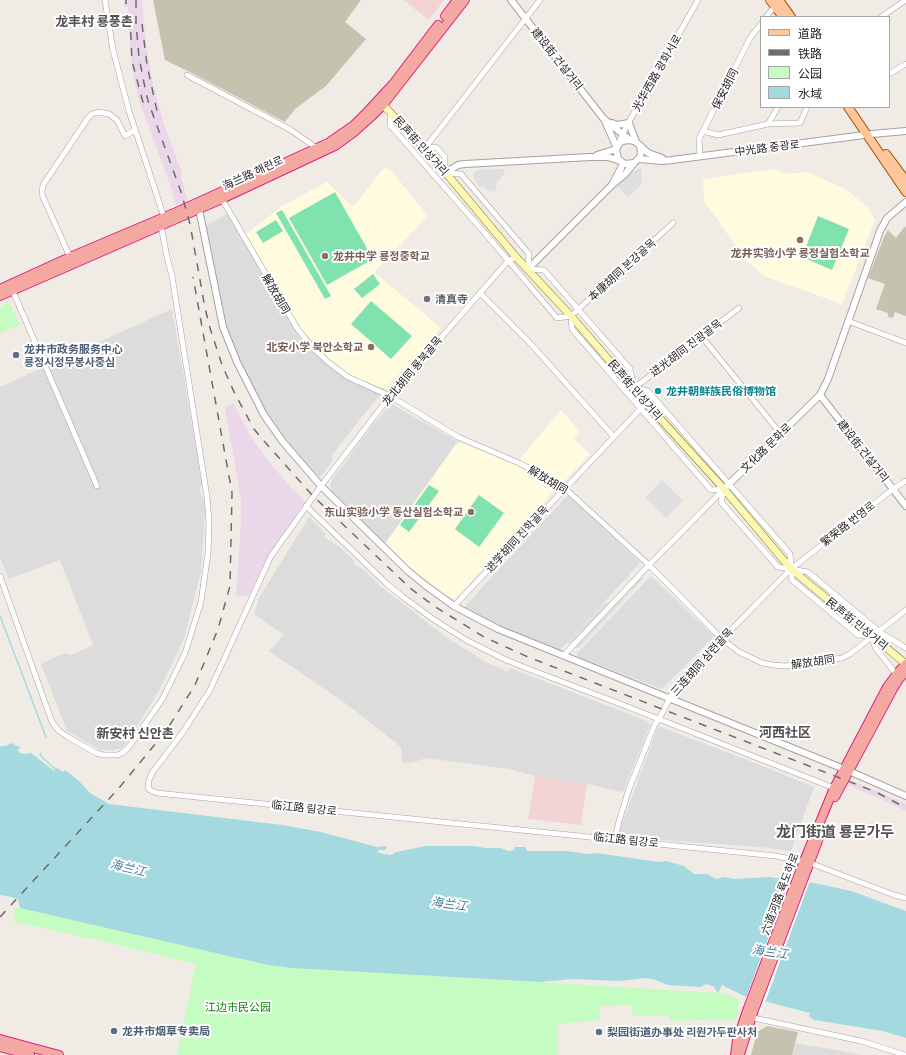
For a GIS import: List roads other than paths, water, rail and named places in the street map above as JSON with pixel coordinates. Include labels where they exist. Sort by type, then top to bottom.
[{"type":"highway","name":"海兰路 해란로","points":[[0,296],[11,287],[70,257],[318,149],[354,125],[381,102],[457,0]]},
{"type":"highway","name":"海兰路 해란로","points":[[0,288],[11,287],[161,226],[335,146],[353,133],[381,102],[465,0]]},
{"type":"highway","name":"六道河路 륙도하로","points":[[735,1055],[737,1040],[750,1013],[802,872],[847,770],[887,687],[896,674],[906,664]]},
{"type":"highway","name":"六道河路 륙도하로","points":[[807,862],[834,788],[847,770],[893,689],[906,672]]},
{"type":"highway","name":"六道河路 륙도하로","points":[[740,1055],[750,1013]]},
{"type":"highway","points":[[0,1039],[11,1049],[59,1055]]},
{"type":"highway","points":[[730,1055],[737,1040]]},
{"type":"highway","points":[[0,1046],[30,1055]]},
{"type":"main road","points":[[778,2],[783,16]]},
{"type":"main road","points":[[778,2],[790,16]]},
{"type":"main road","name":"民声街 민성거리","points":[[381,102],[424,148],[516,257],[528,268],[634,388],[643,406],[726,487],[791,569],[906,664]]},
{"type":"main road","points":[[849,108],[906,181]]},
{"type":"main road","points":[[855,108],[869,135],[906,192]]},
{"type":"main road","points":[[484,232],[490,227]]},
{"type":"street","points":[[105,0],[113,50],[135,130],[164,217]]},
{"type":"street","name":"建设街 건설거리","points":[[511,0],[604,118]]},
{"type":"street","points":[[424,148],[540,0]]},
{"type":"street","name":"光华西路 광화서로","points":[[617,149],[628,123],[698,0]]},
{"type":"street","points":[[882,16],[906,0]]},
{"type":"street","points":[[767,16],[778,2]]},
{"type":"street","name":"保安胡同","points":[[700,156],[699,140],[750,38],[760,25]]},
{"type":"street","points":[[890,73],[906,64]]},
{"type":"street","points":[[187,75],[291,130],[318,149]]},
{"type":"street","points":[[768,124],[777,108]]},
{"type":"street","points":[[703,132],[718,135],[768,124],[800,122],[807,108]]},
{"type":"street","points":[[70,257],[43,198],[43,185],[92,114],[98,112],[109,114],[116,120],[125,136],[135,130]]},
{"type":"street","points":[[390,112],[390,125],[558,318],[571,316],[572,329],[643,406]]},
{"type":"street","points":[[528,268],[625,174],[641,154],[628,123],[617,125],[604,118]]},
{"type":"street","points":[[604,118],[617,149],[617,156],[623,163],[612,185]]},
{"type":"street","name":"中光路 중광로","points":[[604,118],[623,134],[654,156],[668,160]]},
{"type":"street","name":"中光路 중광로","points":[[636,161],[662,161],[869,135],[906,132]]},
{"type":"street","points":[[590,158],[617,149],[622,141],[635,142]]},
{"type":"street","points":[[424,148],[436,147],[445,156],[445,172]]},
{"type":"street","points":[[445,172],[458,165],[465,164],[608,157],[628,164],[636,161]]},
{"type":"street","points":[[445,172],[461,174],[529,254],[528,268]]},
{"type":"street","name":"解放胡同","points":[[222,199],[288,316],[304,338],[337,370],[348,377],[390,396],[458,437],[519,463],[565,488],[649,565],[722,639],[738,652],[748,658],[773,665],[785,666],[842,658],[850,654],[906,610]]},
{"type":"street","name":"文化路 문화로","points":[[563,656],[649,565],[820,395],[824,389],[876,240],[883,224],[893,212],[906,202]]},
{"type":"street","points":[[199,209],[223,327],[237,362],[255,399],[274,429],[321,486],[408,571],[440,597],[498,629],[847,770],[906,796]]},
{"type":"street","name":"本康胡同 본강골목","points":[[571,316],[673,223]]},
{"type":"street","points":[[0,576],[52,722],[59,731],[68,738],[96,753],[103,755],[118,755],[122,753],[128,748],[163,698],[185,653],[201,602],[208,553],[208,497],[172,276],[161,226]]},
{"type":"street","points":[[508,261],[516,257]]},
{"type":"street","name":"龙北胡同 룡북골목","points":[[321,486],[390,396],[508,261]]},
{"type":"street","points":[[528,268],[544,270],[630,369],[634,388],[648,391],[726,487]]},
{"type":"street","points":[[11,287],[97,486]]},
{"type":"street","points":[[480,293],[530,343],[614,437]]},
{"type":"street","name":"进光胡同 진광골목","points":[[634,388],[739,308]]},
{"type":"street","points":[[848,321],[906,343]]},
{"type":"street","points":[[702,337],[781,434]]},
{"type":"street","name":"建设街 건설거리","points":[[820,395],[906,506]]},
{"type":"street","name":"进学胡同 진학골목","points":[[454,606],[643,406]]},
{"type":"street","name":"繁荣路 번영로","points":[[791,569],[893,489],[906,481]]},
{"type":"street","name":"临江路 림강로","points":[[321,486],[267,563],[210,690],[152,773],[148,787],[150,790],[157,793],[761,853],[807,862],[894,896],[906,898]]},
{"type":"street","points":[[306,506],[388,584],[416,607],[449,630],[504,659],[834,788]]},
{"type":"street","points":[[791,569],[808,572],[878,631],[906,648]]},
{"type":"street","name":"三连胡同 삼련골목","points":[[615,839],[629,789],[655,724],[669,698],[722,639],[791,569]]},
{"type":"street","points":[[872,636],[875,647],[896,674]]},
{"type":"street","points":[[750,1013],[861,1041],[905,1055]]},
{"type":"water","name":"海兰江","points":[[11,743],[21,748],[17,750],[20,753],[31,753],[54,771],[57,768],[63,772],[65,770],[79,781],[90,793],[109,804],[282,825],[321,832],[377,847],[387,846],[385,850],[379,850],[377,852],[383,854],[391,855],[396,852],[426,846],[475,846],[484,848],[501,848],[508,851],[514,850],[515,847],[525,847],[527,851],[567,851],[587,854],[596,853],[659,862],[666,861],[684,866],[694,874],[707,874],[716,879],[724,877],[735,879],[769,877],[814,883],[851,891],[906,911],[906,1038],[883,1031],[814,1020],[809,1016],[810,1013],[744,996],[722,985],[718,993],[713,986],[706,984],[701,987],[668,985],[656,980],[645,978],[620,981],[573,979],[540,982],[292,968],[268,965],[20,908],[18,899],[0,895],[0,746],[6,746]]},
{"type":"waterway","points":[[0,616],[46,737]]},
{"type":"waterway","points":[[41,753],[40,755],[56,770]]},
{"type":"railway","points":[[136,0],[136,24],[139,57],[148,101],[181,192],[190,224],[205,308],[222,365],[235,394],[254,429],[313,496],[410,588],[434,606],[484,637],[528,657],[876,792],[906,808]]},
{"type":"railway","points":[[130,16],[132,61],[144,106]]},
{"type":"railway","points":[[142,24],[147,65],[157,111]]},
{"type":"railway","points":[[0,917],[119,788],[166,731],[195,685],[218,629],[230,586],[232,493],[193,277]]},
{"type":"place","name":"龙井实验小学 룡정실험소학교","points":[[800,240]]},
{"type":"place","name":"龙井中学 룡정중학교","points":[[325,256]]},
{"type":"place","name":"清真寺","points":[[427,299]]},
{"type":"place","name":"北安小学 북안소학교","points":[[371,347]]},
{"type":"place","name":"龙井市政务服务中心 룡정시정무봉사중심","points":[[16,355]]},
{"type":"place","name":"龙井朝鲜族民俗博物馆","points":[[658,391]]},
{"type":"place","name":"东山实验小学 동산실험소학교","points":[[471,512]]},
{"type":"place","name":"龙井市烟草专卖局","points":[[114,1031]]},
{"type":"place","name":"梨园街道办事处 리원가두판사처","points":[[599,1032]]},
{"type":"district","name":"龙丰村 룡풍촌","points":[[94,22]]},
{"type":"district","name":"河西社区","points":[[785,733]]},
{"type":"district","name":"新安村 신안촌","points":[[135,734]]},
{"type":"district","name":"龙门街道 룡문가두","points":[[835,832]]},
{"type":"park label","name":"江边市民公园","points":[[238,1007]]}]
